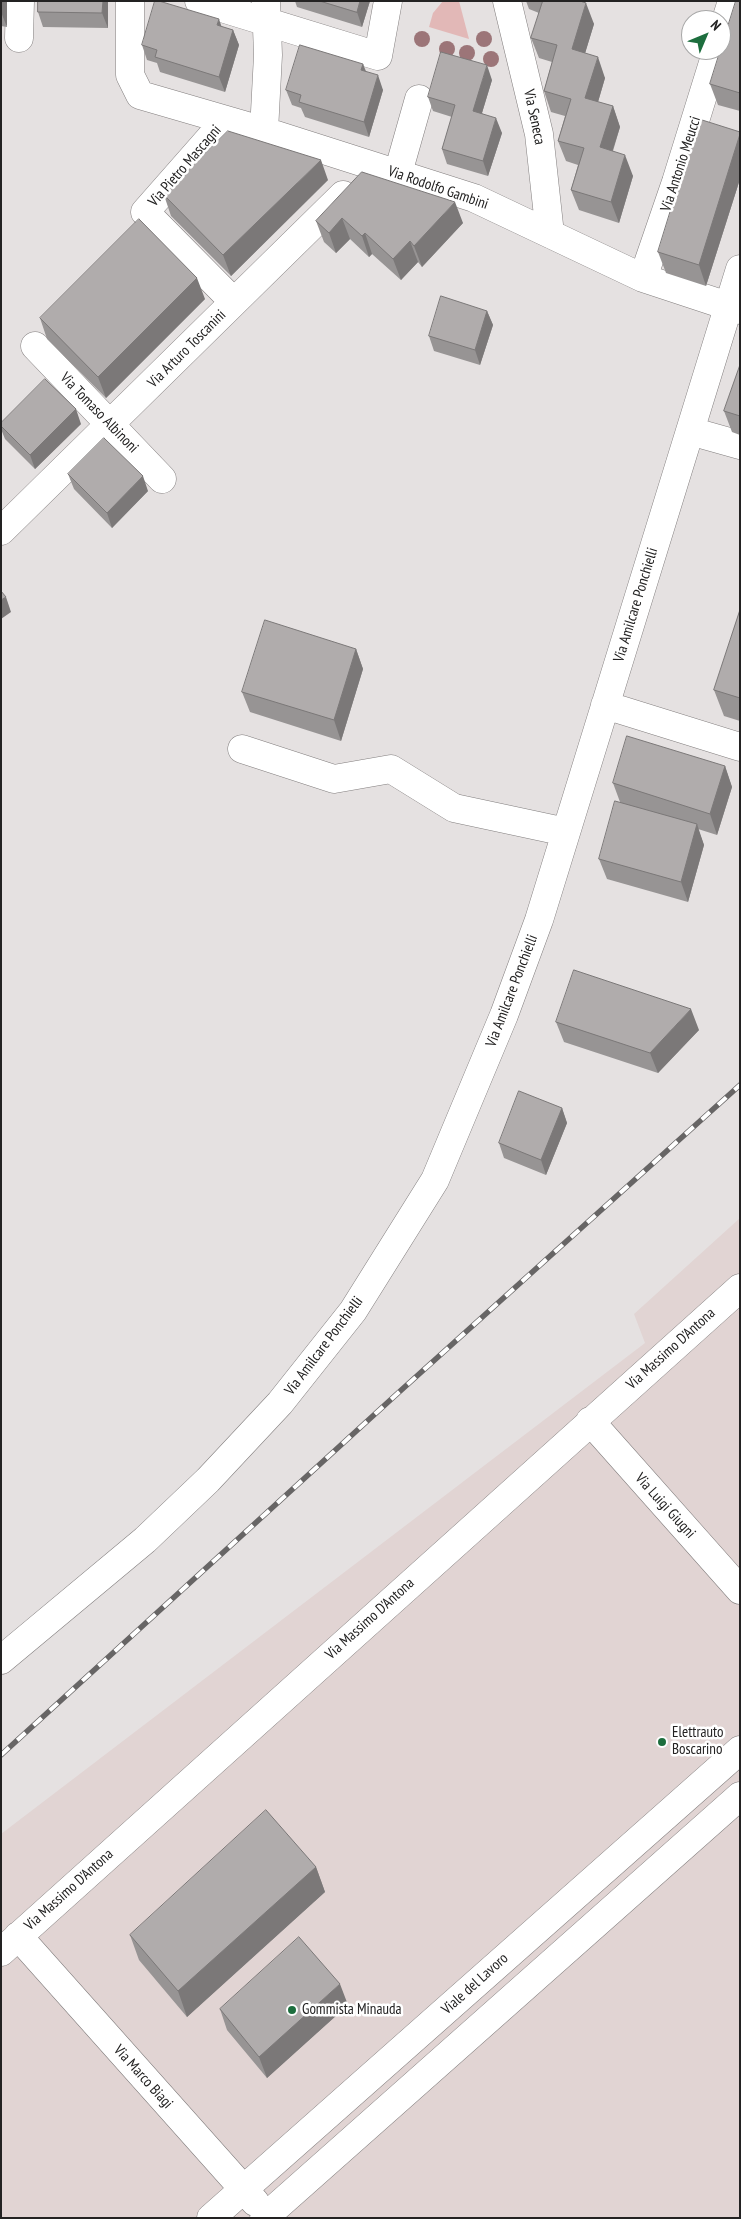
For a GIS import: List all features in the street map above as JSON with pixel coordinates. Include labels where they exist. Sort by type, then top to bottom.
[{"type":"street","points":[[19,38],[20,1]]},
{"type":"street","name":"Via Rodolfo Gambini","points":[[130,1],[130,75],[140,95],[264,131],[474,198],[643,278],[734,308]]},
{"type":"street","points":[[199,1],[267,12],[378,56],[388,1]]},
{"type":"street","name":"Via Seneca","points":[[507,1],[539,134],[550,234]]},
{"type":"street","points":[[264,131],[268,55],[267,12]]},
{"type":"street","name":"Via Antonio Meucci","points":[[643,278],[676,182],[714,60]]},
{"type":"street","points":[[385,170],[419,100]]},
{"type":"street","name":"Via Pietro Mascagni","points":[[225,121],[145,212],[234,302]]},
{"type":"street","name":"Via Arturo Toscanini","points":[[1,531],[234,302],[385,170]]},
{"type":"street","name":"Via Amilcare Ponchielli","points":[[1,1660],[145,1540],[208,1480],[280,1403],[353,1310],[435,1180],[504,1015],[539,920],[690,431],[734,308],[740,269]]},
{"type":"street","name":"Via Tomaso Albinoni","points":[[35,346],[162,479]]},
{"type":"street","points":[[690,431],[740,445]]},
{"type":"street","points":[[604,705],[740,747]]},
{"type":"street","points":[[242,749],[334,779],[391,769],[454,808],[566,832]]},
{"type":"street","name":"Via Massimo D'Antona","points":[[10,1944],[740,1288]]},
{"type":"street","name":"Via Luigi Giugni","points":[[590,1422],[740,1590]]},
{"type":"street","name":"Viale del Lavoro","points":[[212,2218],[740,1750]]},
{"type":"street","points":[[266,2217],[740,1796]]},
{"type":"street","name":"Via Marco Biagi","points":[[10,1944],[243,2189],[266,2217]]},
{"type":"shaded area","points":[[443,1],[459,1],[469,39],[429,27],[433,13]]},
{"type":"shaded area","points":[[740,1218],[740,2218],[1,2218],[1,1834],[645,1343],[634,1314]]},
{"type":"building","points":[[38,1],[103,1],[102,13],[38,12]]},
{"type":"building","points":[[155,1],[219,19],[217,25],[233,30],[219,77],[155,57],[157,50],[142,45]]},
{"type":"building","points":[[320,1],[360,1],[357,12]]},
{"type":"building","points":[[543,1],[580,1],[586,3],[572,49],[598,57],[585,98],[613,106],[600,147],[625,155],[611,202],[571,190],[584,148],[558,141],[571,99],[544,91],[557,45],[531,38]]},
{"type":"building","points":[[736,1],[740,1],[740,93],[710,84],[718,60],[731,60],[731,17]]},
{"type":"building","points":[[300,45],[363,64],[361,70],[378,75],[364,122],[299,102],[301,95],[286,90]]},
{"type":"building","points":[[441,52],[487,65],[473,111],[496,118],[483,161],[442,149],[455,105],[428,97]]},
{"type":"building","points":[[699,119],[740,132],[740,134],[699,265],[658,252]]},
{"type":"building","points":[[228,131],[321,160],[223,255],[164,195]]},
{"type":"building","points":[[362,172],[455,202],[414,246],[410,241],[393,259],[365,233],[362,236],[342,218],[329,233],[316,221]]},
{"type":"building","points":[[139,219],[197,278],[98,377],[40,318]]},
{"type":"building","points":[[441,296],[487,311],[475,350],[429,336]]},
{"type":"building","points":[[740,365],[740,416],[724,411]]},
{"type":"building","points":[[45,379],[76,409],[30,455],[1,426],[1,423]]},
{"type":"building","points":[[104,438],[143,476],[107,513],[68,474]]},
{"type":"building","points":[[1,591],[6,597],[1,600]]},
{"type":"building","points":[[740,610],[740,698],[714,690]]},
{"type":"building","points":[[265,620],[356,649],[334,720],[242,692]]},
{"type":"building","points":[[627,736],[725,766],[710,814],[613,783]]},
{"type":"building","points":[[615,801],[697,824],[681,882],[599,859]]},
{"type":"building","points":[[574,970],[691,1009],[650,1053],[556,1022]]},
{"type":"building","points":[[519,1091],[562,1108],[541,1160],[499,1143]]},
{"type":"building","points":[[266,1810],[316,1867],[178,1991],[130,1935]]},
{"type":"building","points":[[299,1937],[340,1984],[259,2057],[220,2009]]},
{"type":"railway","points":[[1,1755],[398,1393],[740,1085]]},
{"type":"place","name":"Elettrauto Boscarino","points":[[662,1742]]},
{"type":"place","name":"Gommista Minauda","points":[[292,2010]]}]
